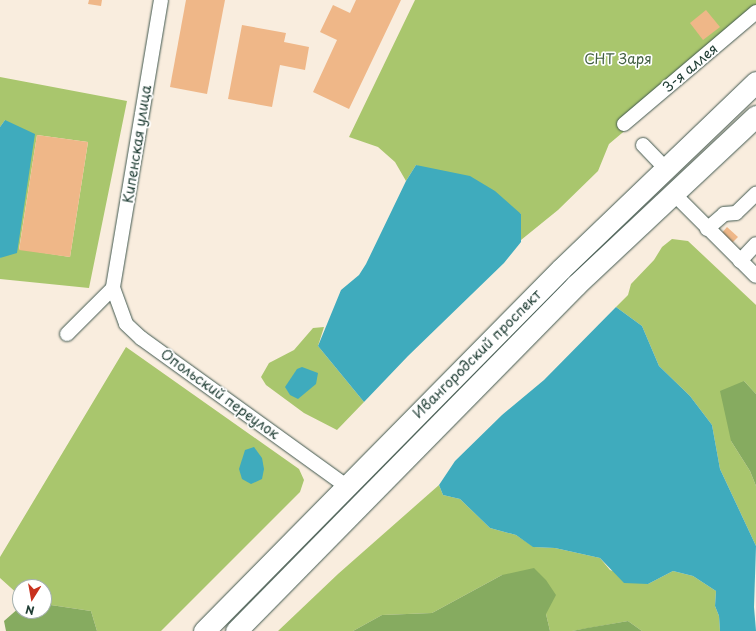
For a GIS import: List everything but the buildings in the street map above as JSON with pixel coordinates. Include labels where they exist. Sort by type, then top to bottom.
[{"type":"highway","name":"Ивангородский проспект","points":[[204,631],[346,486],[665,168],[756,82]]},
{"type":"highway","name":"Ивангородский проспект","points":[[236,631],[576,285],[756,116]]},
{"type":"street","name":"Кипенская улица","points":[[113,288],[161,0]]},
{"type":"street","name":"3-я аллея","points":[[624,124],[756,12]]},
{"type":"street","points":[[644,146],[665,168]]},
{"type":"street","points":[[673,193],[707,229],[756,276]]},
{"type":"street","points":[[707,229],[724,214],[736,213],[756,194]]},
{"type":"street","points":[[740,261],[756,244]]},
{"type":"street","points":[[67,334],[113,288]]},
{"type":"street","name":"Опольский переулок","points":[[113,288],[126,324],[141,338],[346,486]]},
{"type":"green space","name":"СНТ Заря","points":[[415,0],[756,0],[756,20],[609,144],[598,171],[558,210],[521,240],[521,214],[416,165],[406,181],[395,162],[378,147],[349,137]]},
{"type":"green space","points":[[0,77],[127,101],[89,288],[0,279],[0,258],[4,255],[5,120],[0,127]],"holes":[[[37,135],[88,142],[70,257],[19,249]]]},
{"type":"green space","points":[[672,239],[688,241],[756,305],[756,394],[744,381],[731,441],[750,471],[756,486],[756,546],[720,469],[712,425],[690,396],[659,366],[642,326],[616,307],[628,295],[631,284],[654,260],[662,247]]},
{"type":"green space","points":[[324,327],[318,346],[364,402],[337,430],[304,413],[266,385],[261,377],[269,363],[294,350],[313,328]]},
{"type":"green space","points":[[126,347],[299,469],[304,480],[300,492],[161,631],[97,631],[91,611],[52,605],[52,579],[12,579],[12,589],[0,578],[0,557]]},
{"type":"green space","points":[[744,381],[756,394],[756,486],[750,471],[731,441],[720,391]]},
{"type":"green space","points":[[439,485],[443,495],[460,499],[490,528],[516,535],[534,547],[555,548],[600,558],[610,570],[648,584],[673,571],[693,576],[716,591],[715,606],[719,616],[720,631],[642,631],[628,621],[572,631],[550,631],[546,614],[502,575],[432,613],[382,615],[353,631],[278,631],[338,574]]},
{"type":"green space","points":[[534,568],[546,580],[556,595],[546,614],[550,631],[353,631],[382,615],[432,613],[502,575]]},
{"type":"green space","points":[[52,605],[91,611],[97,631],[6,631],[4,621],[12,614],[12,619],[52,619]]},
{"type":"green space","points":[[628,621],[642,631],[572,631],[587,628]]},
{"type":"water","points":[[5,120],[35,134],[17,253],[0,258],[0,127]]},
{"type":"water","points":[[416,165],[470,176],[495,191],[521,214],[521,242],[504,263],[408,356],[364,402],[318,346],[341,290],[359,275],[366,264],[406,181]]},
{"type":"water","points":[[616,307],[642,326],[659,366],[690,396],[712,425],[720,469],[756,546],[754,607],[756,631],[720,631],[719,616],[715,606],[716,591],[693,576],[673,571],[648,584],[624,583],[600,558],[555,548],[533,547],[516,535],[490,528],[460,499],[443,495],[439,485],[455,461],[502,415],[544,380]]},
{"type":"water","points":[[302,367],[318,373],[316,384],[298,399],[290,395],[285,387],[297,369]]},
{"type":"water","points":[[254,447],[262,458],[264,469],[262,479],[251,484],[242,479],[239,469],[245,450]]}]
